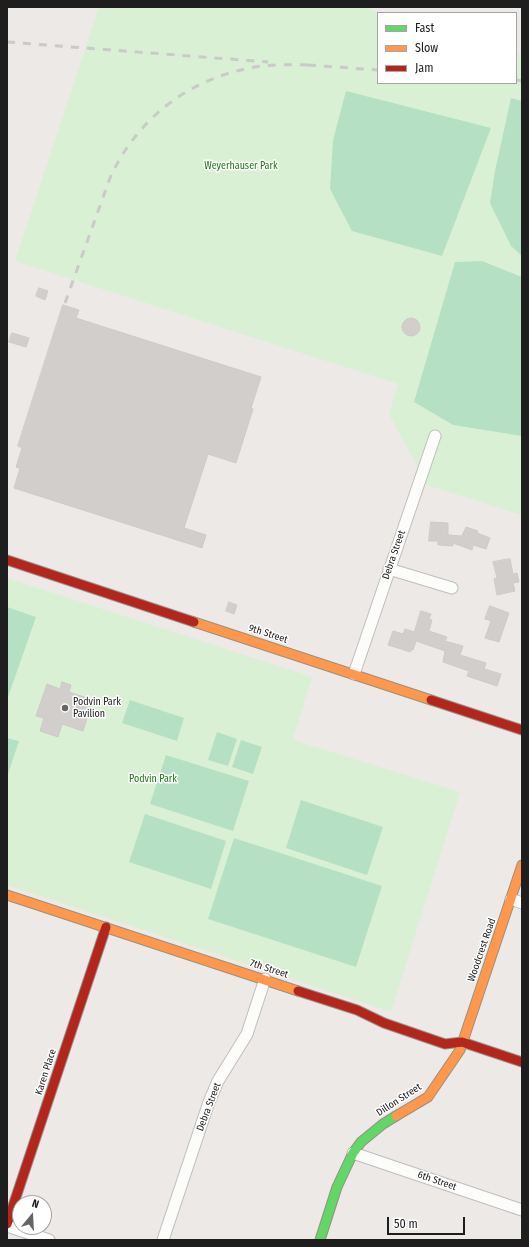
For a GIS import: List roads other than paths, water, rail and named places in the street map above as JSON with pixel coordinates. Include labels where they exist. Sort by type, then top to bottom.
[{"type":"street","name":"Debra Street","points":[[354,674],[435,436]]},
{"type":"street","name":"9th Street","points":[[7,560],[522,730]]},
{"type":"street","points":[[390,569],[452,588]]},
{"type":"street","name":"Woodcrest Road","points":[[462,1042],[517,901],[522,865]]},
{"type":"street","name":"7th Street","points":[[7,895],[357,1010],[384,1023],[445,1044],[462,1042],[522,1062]]},
{"type":"street","name":"Karen Place","points":[[7,1225],[106,927]]},
{"type":"street","name":"Debra Street","points":[[163,1240],[209,1102],[218,1081],[247,1034],[265,979]]},
{"type":"street","name":"Dillon Street","points":[[320,1240],[337,1187],[353,1153],[361,1142],[368,1138],[383,1124],[428,1097],[460,1050],[462,1042]]},
{"type":"street","name":"6th Street","points":[[353,1153],[522,1210]]},
{"type":"street","points":[[7,1225],[49,1240]]},
{"type":"railway","points":[[7,42],[268,62]]},
{"type":"railway","points":[[65,303],[110,178],[122,156],[136,136],[152,118],[171,102],[191,89],[237,71],[268,65],[314,65]]},
{"type":"railway","points":[[308,65],[377,70]]},
{"type":"railway","points":[[517,80],[522,81]]},
{"type":"place","name":"Podvin Park Pavilion","points":[[65,708]]},
{"type":"park label","name":"Weyerhauser Park","points":[[241,166]]},
{"type":"park label","name":"Podvin Park","points":[[153,779]]}]
